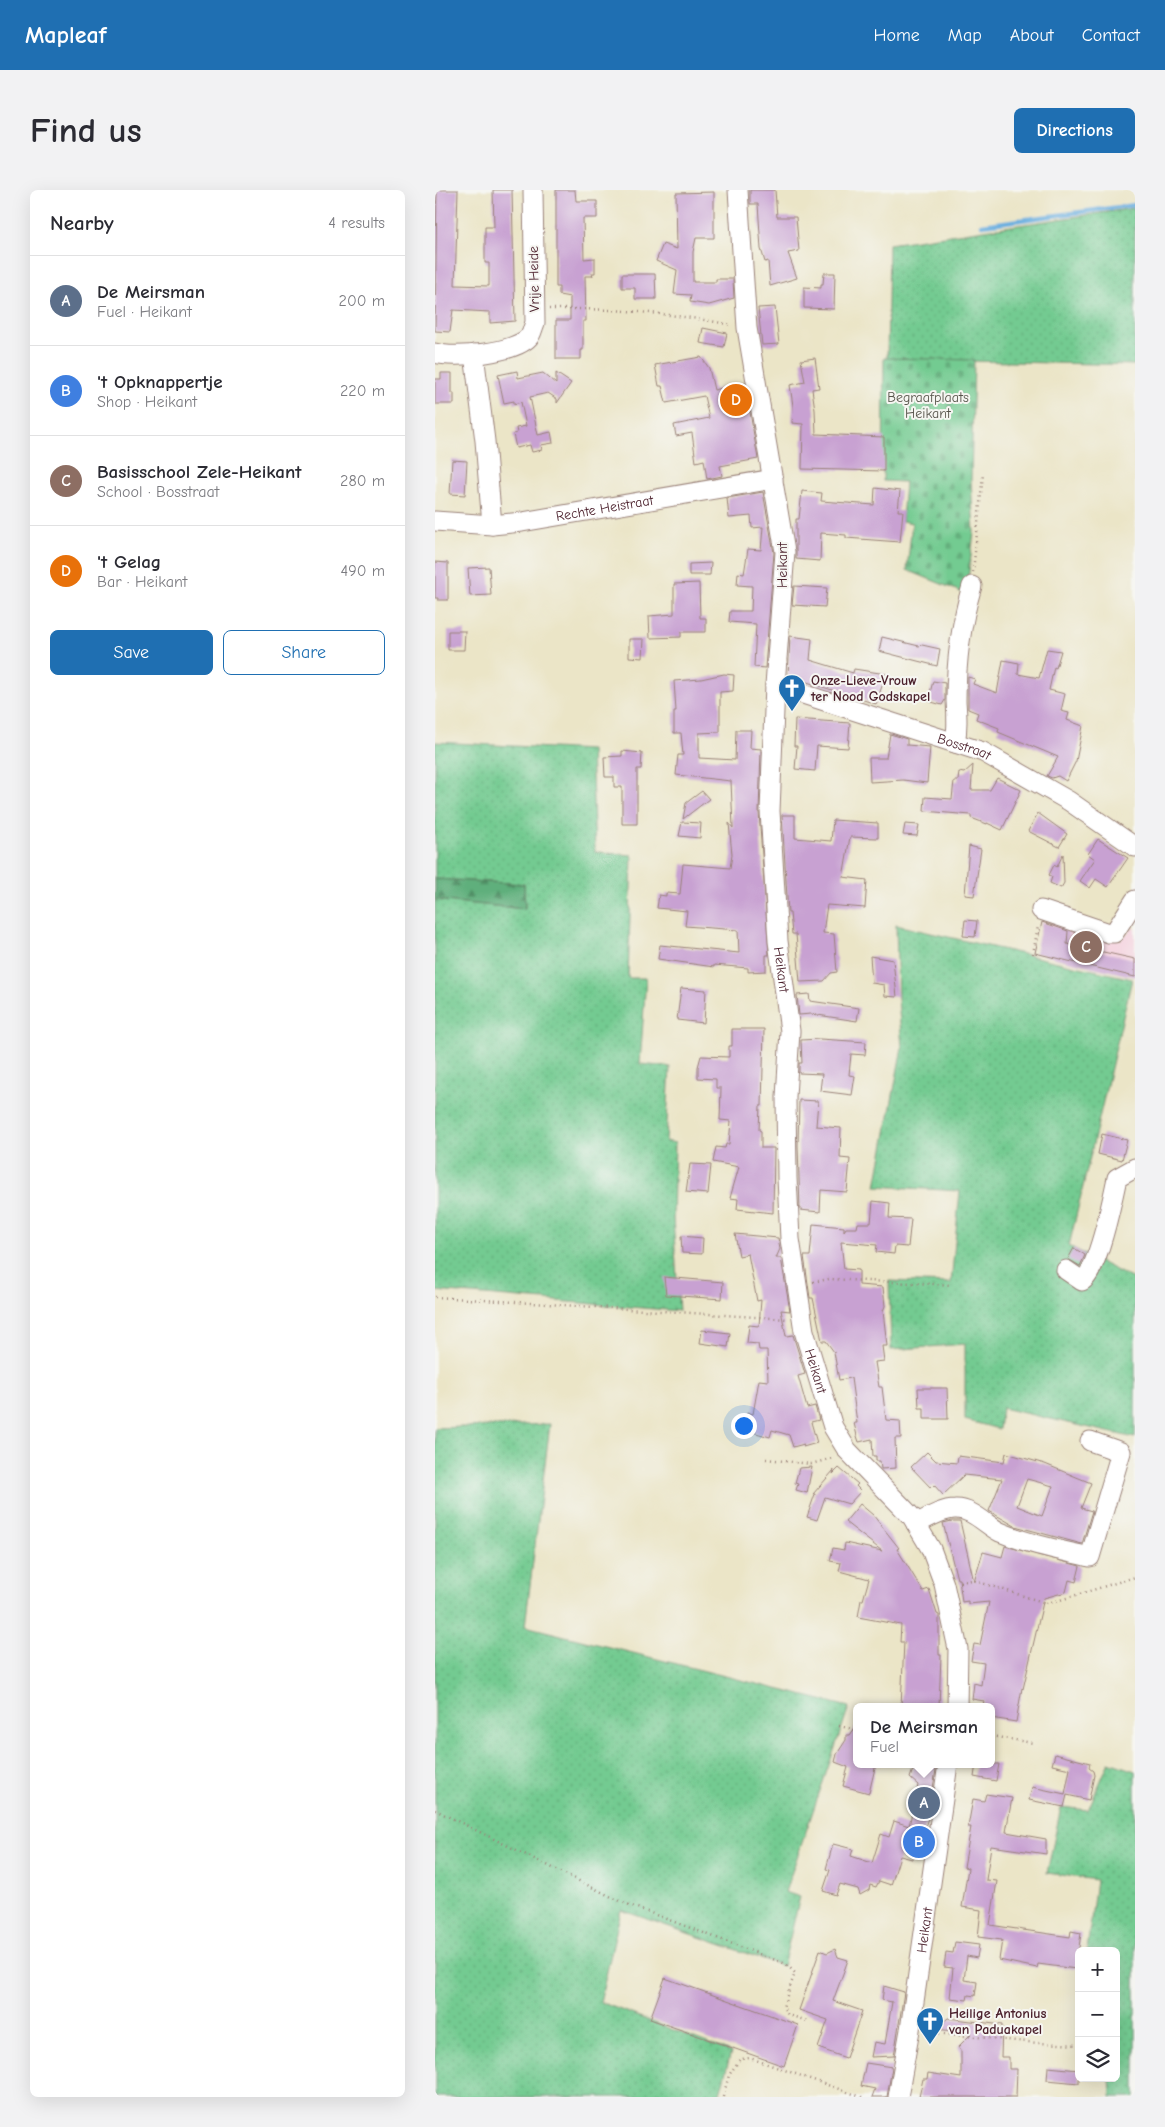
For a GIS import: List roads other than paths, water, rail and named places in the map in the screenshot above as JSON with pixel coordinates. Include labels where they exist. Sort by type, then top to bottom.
[{"type":"street","name":"Vrije Heide","points":[[435,353],[474,354],[513,347],[529,337],[535,323],[533,190]]},
{"type":"street","name":"Heikant","points":[[738,190],[747,328],[785,552],[775,684],[770,811],[778,941],[790,1031],[785,1097],[790,1239],[802,1320],[833,1427],[847,1450],[916,1524],[931,1549],[944,1584],[958,1650],[957,1703]]},
{"type":"street","points":[[474,354],[485,440],[492,525]]},
{"type":"street","name":"Rechte Heistraat","points":[[435,521],[492,525],[522,522],[773,479]]},
{"type":"street","points":[[955,743],[958,725],[956,700],[959,654],[965,609],[972,586]]},
{"type":"street","name":"Bosstraat","points":[[775,684],[983,752],[1069,801],[1135,847]]},
{"type":"street","points":[[1041,910],[1109,933],[1114,933],[1135,900]]},
{"type":"street","points":[[1065,1270],[1082,1281],[1086,1279],[1096,1259],[1117,1178],[1135,1168]]},
{"type":"street","points":[[916,1524],[934,1514],[956,1508],[969,1512],[999,1531],[1039,1544],[1090,1557],[1121,1452],[1090,1442]]},
{"type":"street","name":"Heikant","points":[[898,2097],[910,2030],[947,1768]]},
{"type":"waterway","points":[[982,225],[1135,205]]},
{"type":"place","name":"'t Gelag","points":[[736,400]]},
{"type":"place","name":"Onze-Lieve-Vrouw ter Nood Godskapel","points":[[792,712]]},
{"type":"place","name":"Basisschool Zele-Heikant","points":[[1086,947]]},
{"type":"place","name":"De Meirsman","points":[[924,1803]]},
{"type":"place","name":"'t Opknappertje","points":[[919,1842]]},
{"type":"place","name":"Heilige Antonius van Paduakapel","points":[[930,2045]]},
{"type":"park label","name":"Begraafplaats Heikant","points":[[928,406]]}]
